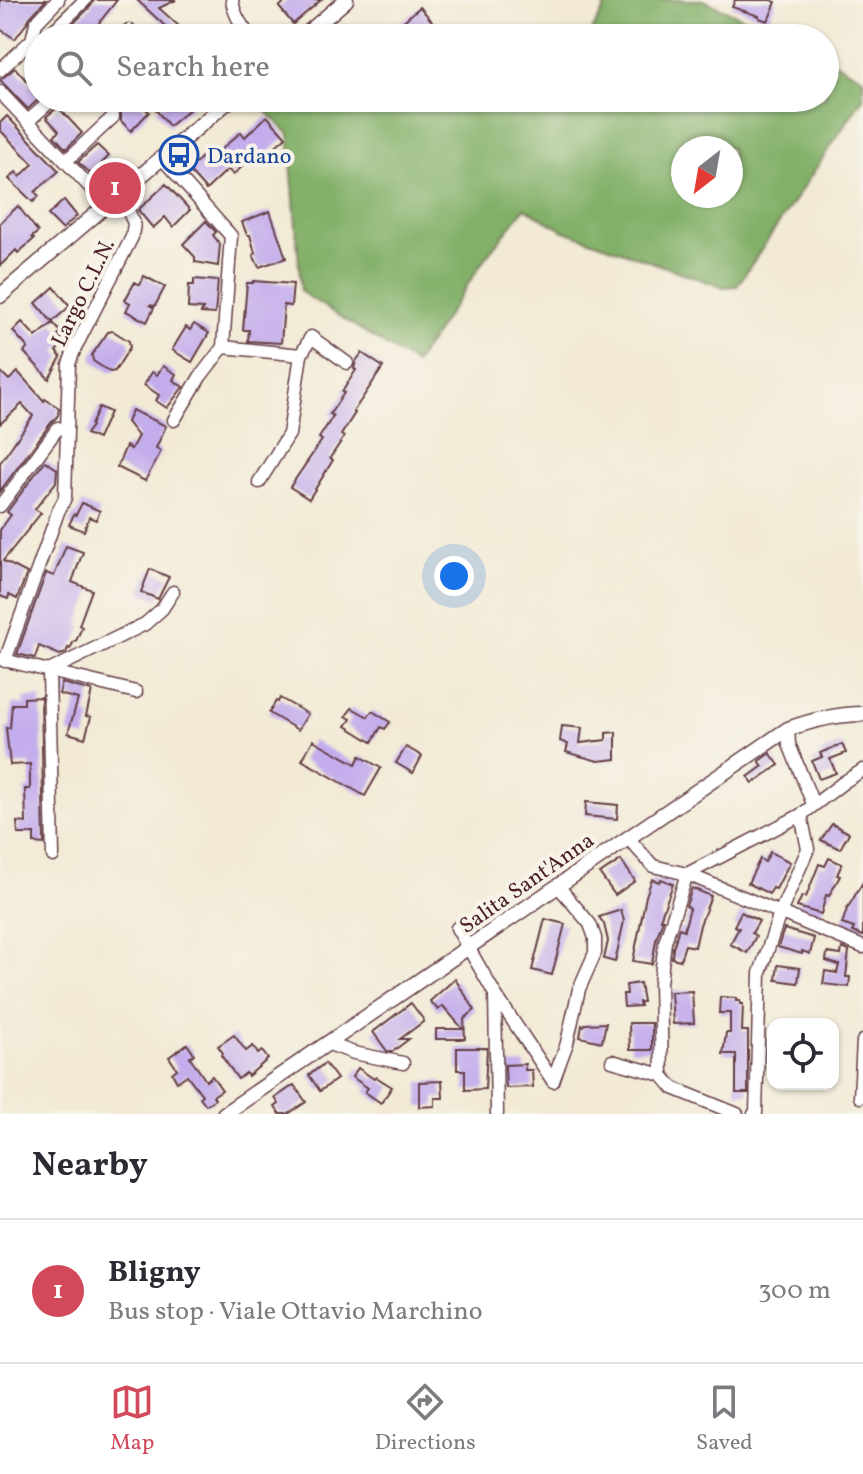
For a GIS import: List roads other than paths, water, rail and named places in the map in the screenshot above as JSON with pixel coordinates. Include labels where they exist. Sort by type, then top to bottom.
[{"type":"street","points":[[36,24],[58,0]]},
{"type":"street","points":[[60,24],[85,0]]},
{"type":"street","points":[[232,0],[240,24]]},
{"type":"street","points":[[318,24],[346,0]]},
{"type":"street","points":[[0,70],[24,50]]},
{"type":"street","points":[[0,92],[107,205]]},
{"type":"street","points":[[28,121],[38,112]]},
{"type":"street","points":[[0,296],[216,112]]},
{"type":"street","points":[[66,161],[113,117]]},
{"type":"street","points":[[162,158],[231,236],[223,347],[174,420]]},
{"type":"street","name":"Largo C.L.N.","points":[[3,660],[65,498],[69,364],[132,237],[134,223],[120,194]]},
{"type":"street","points":[[259,482],[289,434],[301,355],[311,337],[347,363]]},
{"type":"street","points":[[223,347],[301,355]]},
{"type":"street","points":[[0,506],[58,428]]},
{"type":"street","points":[[49,671],[145,624],[162,609],[173,592]]},
{"type":"street","points":[[3,660],[136,692]]},
{"type":"street","points":[[49,671],[53,856]]},
{"type":"street","name":"Salita Sant'Anna","points":[[224,1114],[788,729],[818,718],[863,714]]},
{"type":"street","points":[[788,729],[789,744],[813,804]]},
{"type":"street","points":[[662,1075],[660,983],[665,942],[687,874],[801,815],[863,770]]},
{"type":"street","points":[[754,1114],[760,973],[780,913],[808,849],[801,815]]},
{"type":"street","points":[[628,838],[653,866],[687,874],[863,947]]},
{"type":"street","points":[[457,928],[495,994],[553,1081],[567,1043],[579,989],[595,953],[595,938],[590,924],[558,886]]},
{"type":"street","points":[[495,994],[497,1114]]},
{"type":"street","points":[[860,1097],[863,1041]]},
{"type":"street","points":[[329,1044],[354,1053],[403,1063]]},
{"type":"street","points":[[612,1061],[662,1075],[673,1088],[737,1114]]},
{"type":"place","name":"Dardano","points":[[179,155]]},
{"type":"place","name":"Bligny","points":[[115,188]]}]
